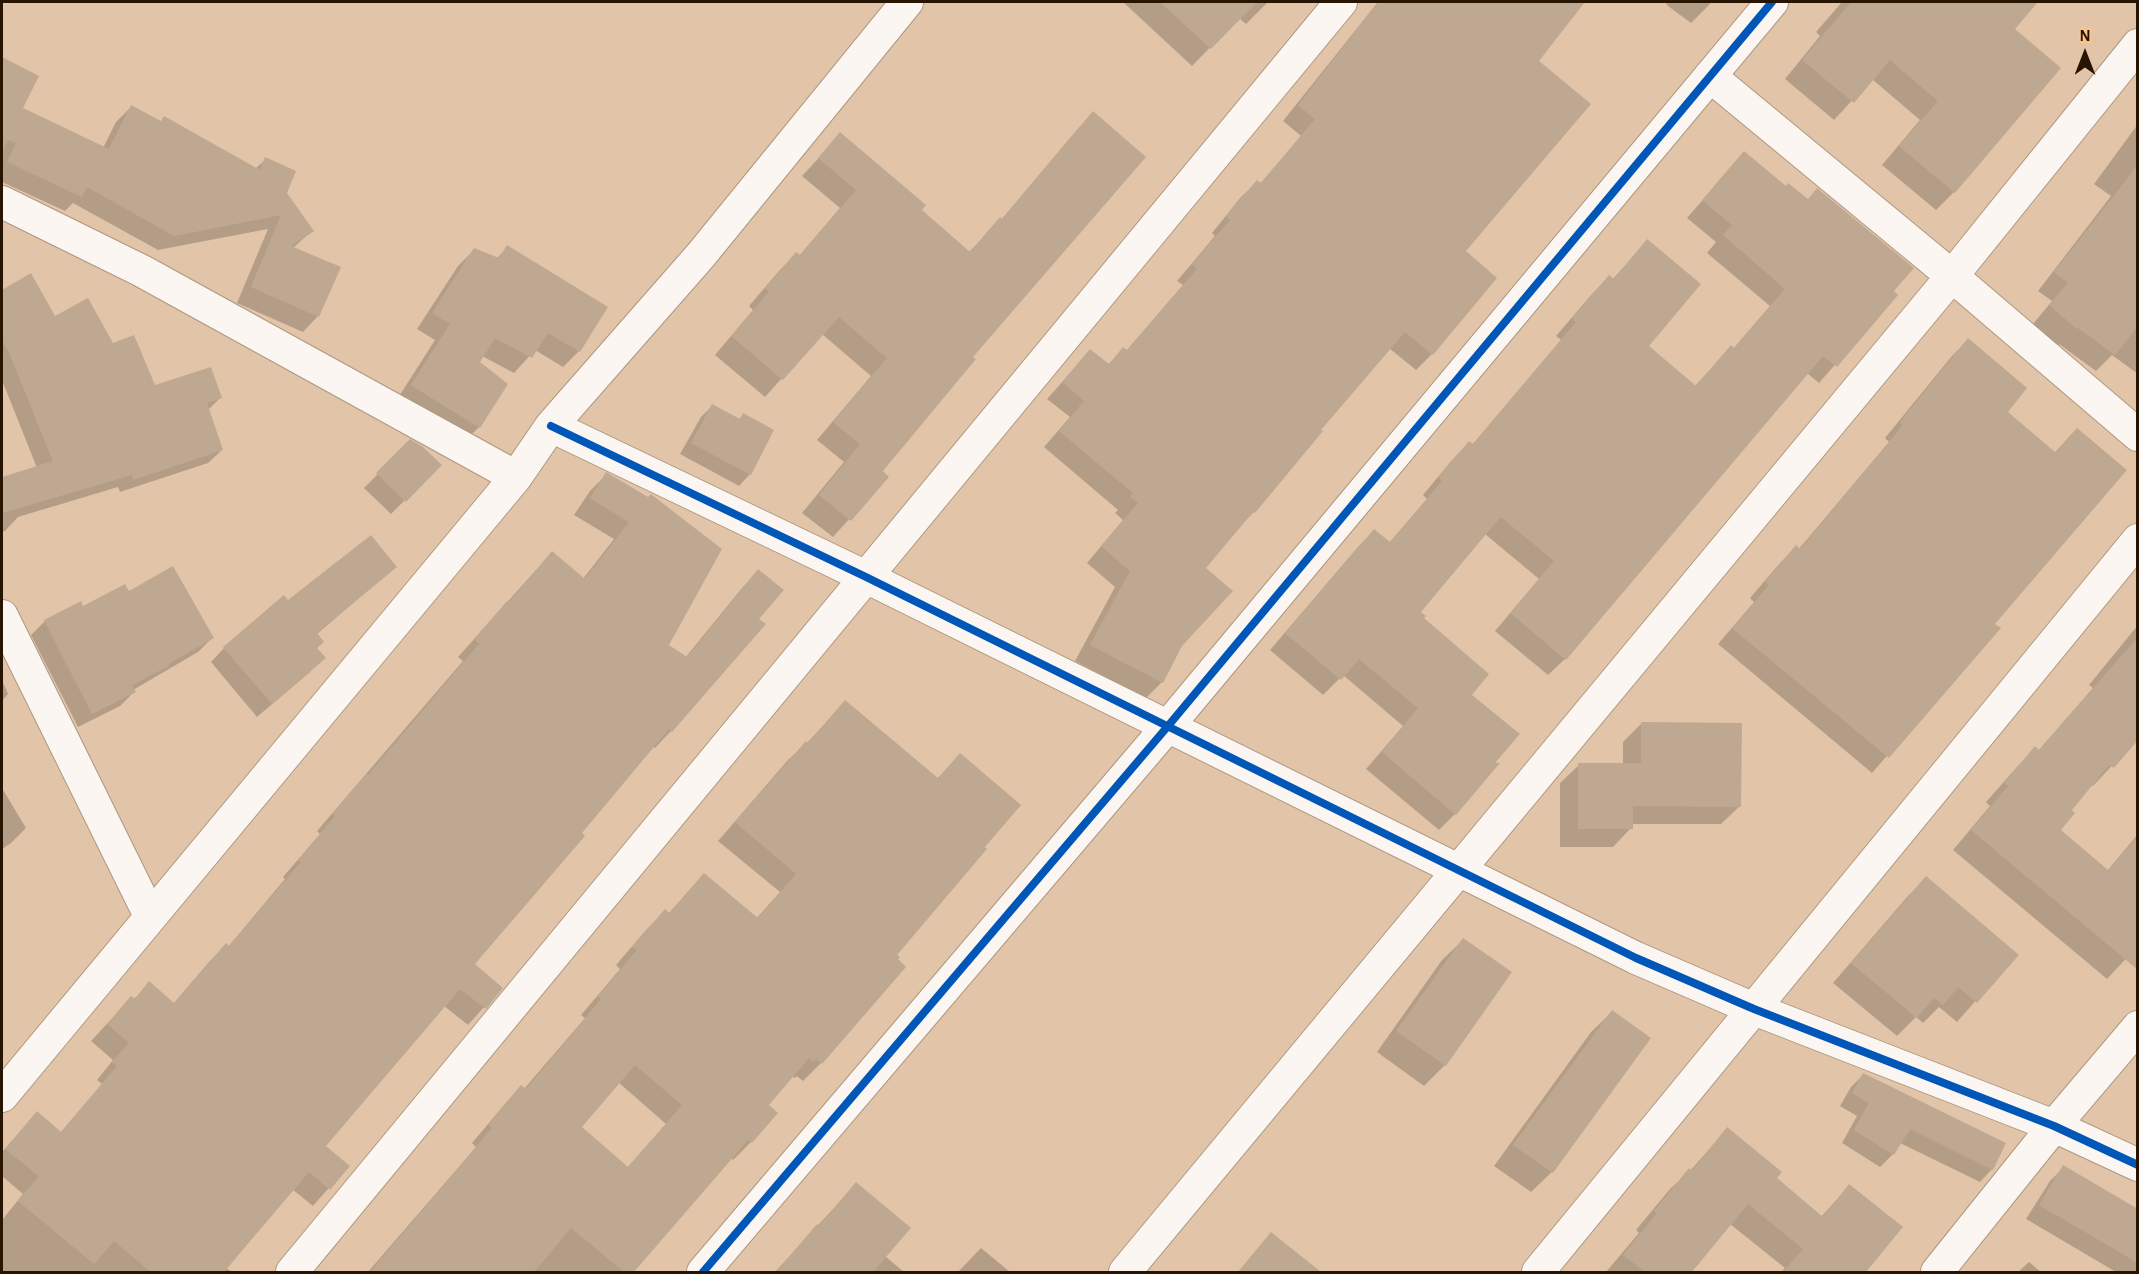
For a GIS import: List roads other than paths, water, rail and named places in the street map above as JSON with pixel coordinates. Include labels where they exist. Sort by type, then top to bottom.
[{"type":"street","points":[[2,1096],[516,477],[551,426],[701,255],[907,2]]},
{"type":"street","points":[[292,1272],[1341,2]]},
{"type":"street","points":[[703,1272],[1168,726],[1772,2]]},
{"type":"street","points":[[1125,1272],[1952,276],[2138,45]]},
{"type":"street","points":[[1710,76],[1952,276],[2138,435]]},
{"type":"street","points":[[2,202],[141,271],[516,477]]},
{"type":"street","points":[[551,426],[866,577],[1636,958],[1754,1009],[2054,1126],[2138,1165]]},
{"type":"street","points":[[1538,1272],[2138,540]]},
{"type":"street","points":[[2,616],[150,916]]},
{"type":"street","points":[[1937,1272],[2054,1126],[2138,1027]]}]
